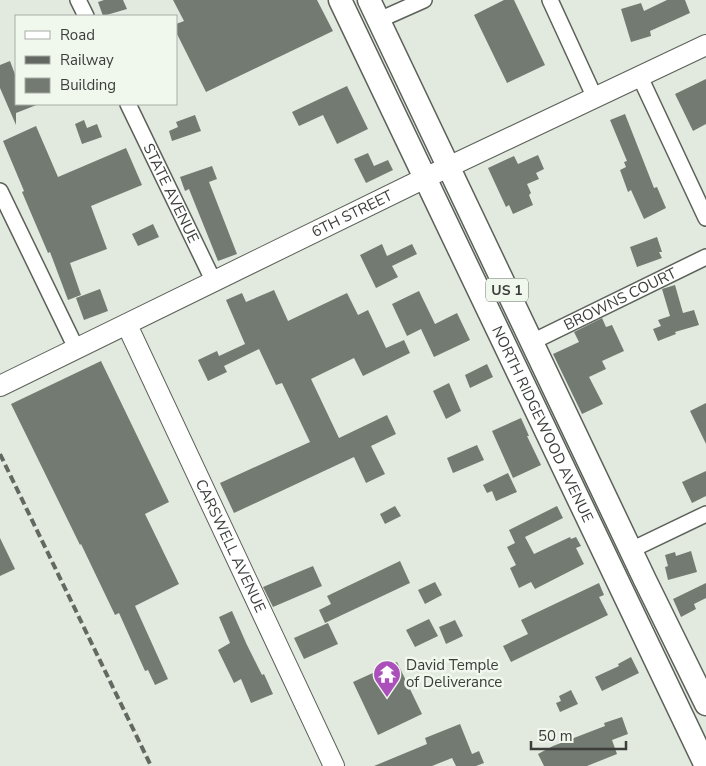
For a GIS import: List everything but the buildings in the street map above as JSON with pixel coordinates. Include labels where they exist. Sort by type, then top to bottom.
[{"type":"main road","name":"NORTH RIDGEWOOD AVENUE","points":[[340,0],[706,766]]},
{"type":"main road","name":"NORTH RIDGEWOOD AVENUE","points":[[369,0],[706,704]]},
{"type":"main road","points":[[590,524],[614,542],[631,550]]},
{"type":"main road","points":[[609,563],[628,568],[646,580]]},
{"type":"street","points":[[78,0],[86,15]]},
{"type":"street","points":[[379,20],[424,0]]},
{"type":"street","points":[[550,0],[595,98]]},
{"type":"street","name":"6TH STREET","points":[[0,386],[426,178],[706,45]]},
{"type":"street","points":[[640,77],[706,218]]},
{"type":"street","name":"STATE AVENUE","points":[[128,105],[214,282]]},
{"type":"street","points":[[0,191],[77,350]]},
{"type":"street","name":"BROWNS COURT","points":[[532,342],[706,257]]},
{"type":"street","name":"CARSWELL AVENUE","points":[[127,325],[334,766]]},
{"type":"street","points":[[631,550],[706,514]]},
{"type":"railway","points":[[0,454],[151,766]]},
{"type":"place","name":"David Temple of Deliverance","points":[[387,698]]}]
